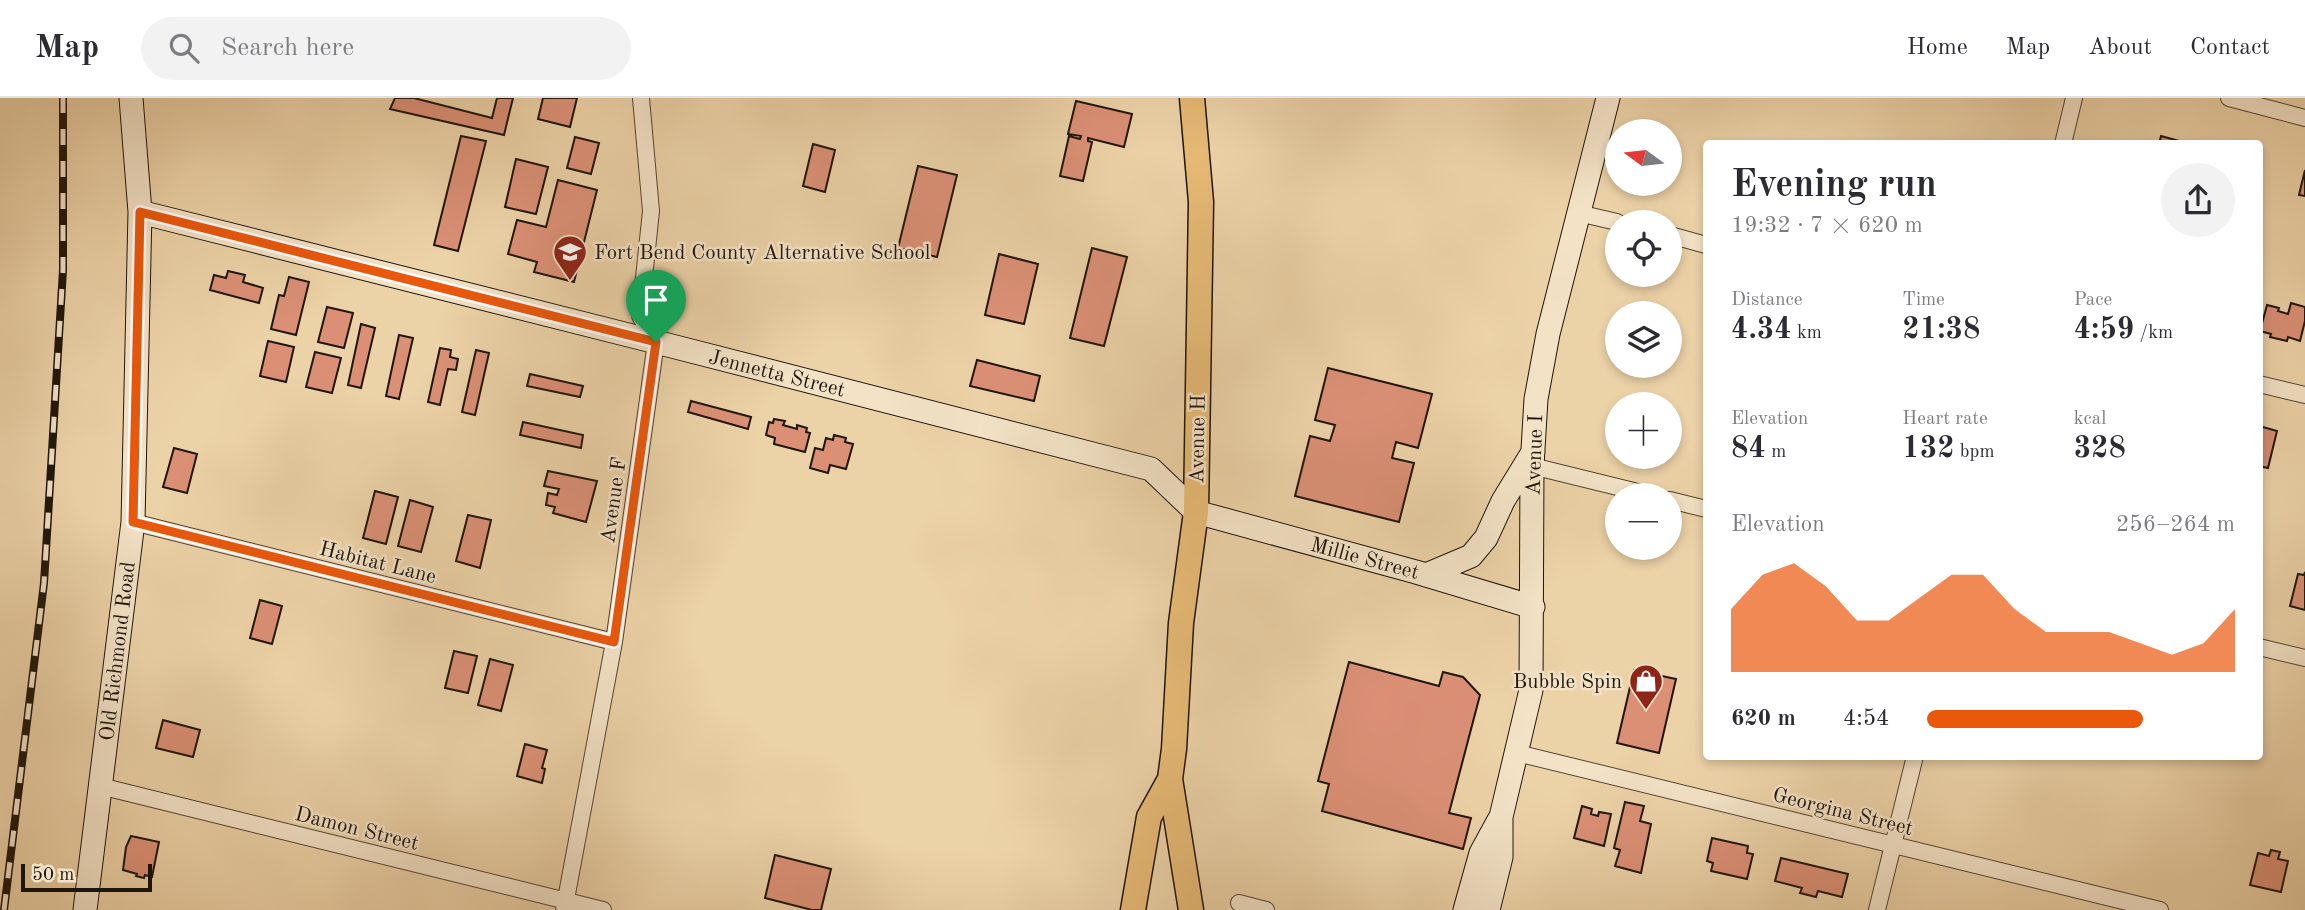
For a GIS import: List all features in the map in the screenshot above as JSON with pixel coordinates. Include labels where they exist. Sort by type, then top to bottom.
[{"type":"main road","name":"Avenue H","points":[[1191,910],[1170,779],[1181,623],[1196,512],[1201,202],[1192,98]]},
{"type":"main road","name":"Avenue H","points":[[1133,910],[1149,817],[1170,779]]},
{"type":"street","name":"Old Richmond Road","points":[[85,910],[133,522],[140,212],[131,98]]},
{"type":"street","points":[[641,98],[651,211],[640,316],[656,342]]},
{"type":"street","name":"Avenue I","points":[[1488,910],[1501,857],[1501,817],[1531,691],[1533,459],[1537,391],[1548,334],[1608,98]]},
{"type":"street","points":[[2064,140],[2074,98]]},
{"type":"street","points":[[2229,98],[2305,118]]},
{"type":"street","name":"Jennetta Street","points":[[140,212],[1151,469],[1196,512]]},
{"type":"street","points":[[1578,212],[1605,219]]},
{"type":"street","points":[[1682,238],[1703,244]]},
{"type":"street","name":"Avenue F","points":[[565,905],[614,642],[656,342]]},
{"type":"street","points":[[2263,385],[2305,395]]},
{"type":"street","points":[[1426,575],[1471,556],[1486,538],[1503,501],[1533,459],[1611,483]]},
{"type":"street","points":[[1682,503],[1703,508]]},
{"type":"street","name":"Millie Street","points":[[1196,512],[1533,607]]},
{"type":"street","name":"Habitat Lane","points":[[133,522],[614,642]]},
{"type":"street","points":[[2263,648],[2305,658]]},
{"type":"street","name":"Georgina Street","points":[[1517,753],[2160,910]]},
{"type":"street","points":[[1877,910],[1914,760]]},
{"type":"street","name":"Damon Street","points":[[100,786],[565,905],[603,910]]},
{"type":"street","name":"Avenue I","points":[[1465,910],[1481,853],[1501,817]]},
{"type":"street","points":[[1239,903],[1266,910]]},
{"type":"building","points":[[395,98],[414,98],[492,118],[497,98],[513,98],[504,135],[390,109]]},
{"type":"building","points":[[543,98],[577,98],[570,127],[538,119]]},
{"type":"building","points":[[1076,101],[1132,114],[1124,147],[1088,138],[1088,141],[1092,142],[1083,181],[1060,176],[1069,136],[1080,139],[1081,136],[1068,134]]},
{"type":"building","points":[[461,136],[486,141],[458,251],[434,245]]},
{"type":"building","points":[[2161,136],[2176,140],[2160,140]]},
{"type":"building","points":[[575,137],[599,143],[591,174],[567,168]]},
{"type":"building","points":[[813,144],[835,150],[825,192],[803,186]]},
{"type":"building","points":[[516,159],[548,167],[536,214],[505,207]]},
{"type":"building","points":[[918,166],[957,175],[937,257],[898,248]]},
{"type":"building","points":[[2305,170],[2305,196],[2299,195]]},
{"type":"building","points":[[558,180],[597,190],[574,282],[534,272],[537,262],[508,254],[517,220],[546,227]]},
{"type":"building","points":[[1092,248],[1127,257],[1104,346],[1070,338]]},
{"type":"building","points":[[999,254],[1038,264],[1024,324],[985,315]]},
{"type":"building","points":[[228,271],[245,275],[243,282],[263,288],[259,303],[210,290],[214,275],[226,278]]},
{"type":"building","points":[[289,277],[309,282],[296,335],[271,329],[279,295],[284,296]]},
{"type":"building","points":[[2291,303],[2305,307],[2300,341],[2288,337],[2287,341],[2270,337],[2271,334],[2263,332],[2267,305],[2288,314]]},
{"type":"building","points":[[327,307],[353,313],[344,348],[318,342]]},
{"type":"building","points":[[361,324],[375,328],[361,388],[348,385]]},
{"type":"building","points":[[399,335],[413,338],[399,399],[386,396]]},
{"type":"building","points":[[268,341],[294,347],[286,382],[260,376]]},
{"type":"building","points":[[440,348],[451,350],[450,357],[458,359],[456,370],[448,369],[440,405],[428,402]]},
{"type":"building","points":[[476,350],[489,353],[475,415],[462,412]]},
{"type":"building","points":[[315,352],[341,358],[332,393],[306,387]]},
{"type":"building","points":[[977,360],[1040,376],[1034,401],[970,386]]},
{"type":"building","points":[[1328,368],[1432,394],[1418,448],[1396,442],[1392,458],[1414,463],[1399,522],[1295,496],[1310,436],[1330,441],[1335,425],[1315,420]]},
{"type":"building","points":[[530,374],[583,386],[580,397],[527,386]]},
{"type":"building","points":[[691,401],[751,417],[748,429],[688,412]]},
{"type":"building","points":[[774,419],[785,421],[783,425],[797,429],[797,425],[807,428],[806,432],[810,433],[805,452],[774,444],[775,438],[766,435],[769,422],[773,423]]},
{"type":"building","points":[[523,422],[583,435],[581,448],[520,435]]},
{"type":"building","points":[[2263,427],[2277,431],[2268,468],[2263,467]]},
{"type":"building","points":[[834,435],[846,438],[845,442],[853,444],[846,469],[830,465],[828,473],[810,468],[815,448],[823,450],[826,438],[833,440]]},
{"type":"building","points":[[174,448],[197,454],[187,493],[163,487]]},
{"type":"building","points":[[548,471],[597,481],[586,522],[553,513],[555,507],[546,505],[548,493],[557,495],[559,489],[544,486]]},
{"type":"building","points":[[375,491],[398,497],[386,544],[363,538]]},
{"type":"building","points":[[410,500],[433,507],[421,552],[398,546]]},
{"type":"building","points":[[468,515],[491,520],[480,568],[456,561]]},
{"type":"building","points":[[2305,572],[2305,610],[2290,606],[2298,574],[2304,575]]},
{"type":"building","points":[[260,600],[282,606],[272,644],[250,638]]},
{"type":"building","points":[[454,651],[477,656],[468,693],[445,688]]},
{"type":"building","points":[[490,659],[513,665],[501,711],[478,705]]},
{"type":"building","points":[[1349,662],[1439,686],[1443,672],[1463,677],[1480,695],[1449,813],[1471,818],[1463,849],[1322,811],[1329,784],[1318,781]]},
{"type":"building","name":"Bubble Spin","points":[[1634,670],[1676,679],[1659,753],[1617,743]]},
{"type":"building","points":[[163,720],[200,730],[193,757],[156,748]]},
{"type":"building","points":[[525,744],[547,750],[542,768],[545,769],[542,783],[517,776]]},
{"type":"building","points":[[1625,802],[1644,806],[1640,821],[1651,824],[1641,873],[1615,866],[1620,850],[1614,848]]},
{"type":"building","points":[[1582,806],[1592,809],[1591,814],[1598,816],[1599,812],[1611,814],[1604,846],[1574,838]]},
{"type":"building","points":[[131,836],[159,842],[152,877],[145,875],[144,878],[123,870],[126,847]]},
{"type":"building","points":[[1712,838],[1748,846],[1747,853],[1753,854],[1747,879],[1711,871],[1713,863],[1707,861]]},
{"type":"building","points":[[2271,850],[2280,852],[2278,859],[2288,861],[2281,892],[2250,885],[2258,853],[2269,856]]},
{"type":"building","points":[[775,855],[831,869],[821,910],[765,898]]},
{"type":"building","points":[[1781,858],[1848,874],[1842,897],[1818,891],[1816,897],[1800,893],[1802,888],[1775,881]]},
{"type":"railway","points":[[4,910],[44,583],[63,270],[63,98]]},
{"type":"place","name":"Fort Bend County Alternative School","points":[[570,282]]},
{"type":"place","name":"Bubble Spin","points":[[1646,711]]},
{"type":"route","points":[[140,212],[656,342],[614,642],[133,522],[140,212]]}]
